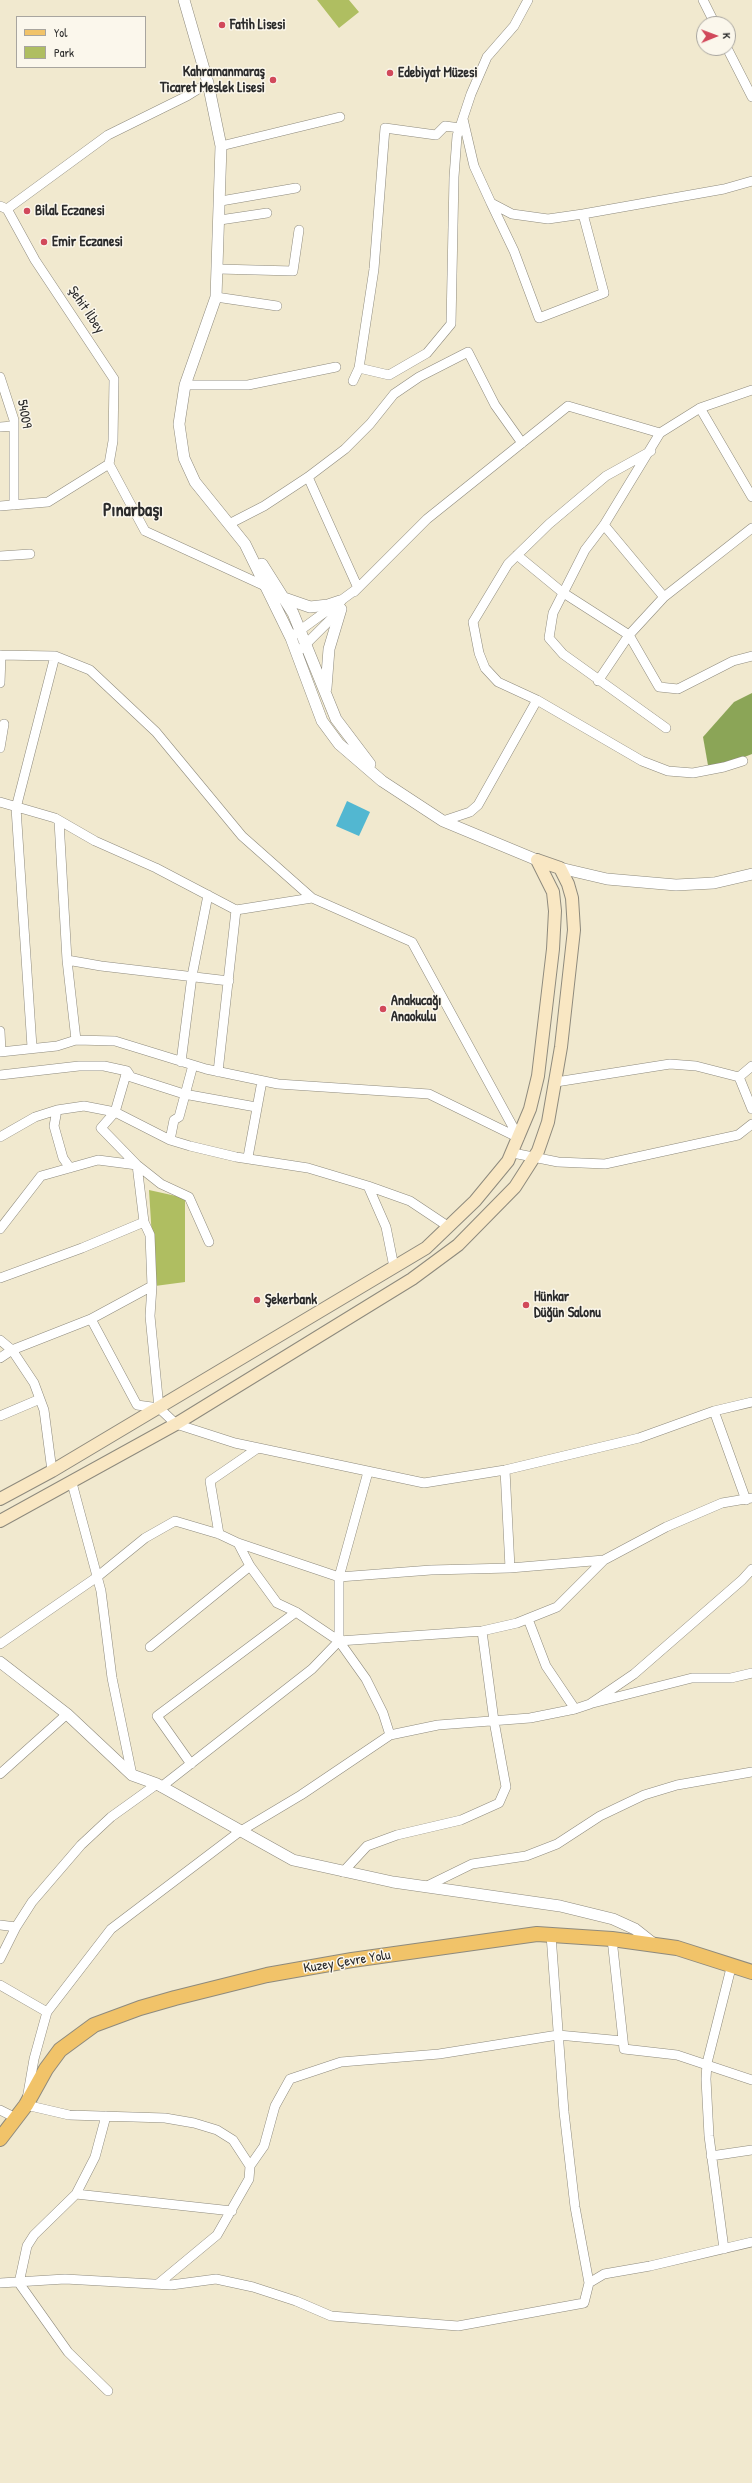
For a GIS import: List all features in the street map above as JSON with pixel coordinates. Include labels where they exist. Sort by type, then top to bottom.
[{"type":"main road","points":[[0,1521],[72,1483],[176,1424],[412,1279],[458,1245],[492,1214],[516,1187],[534,1158],[548,1122],[556,1082],[574,930],[572,898],[568,884],[560,868],[537,860]]},
{"type":"main road","points":[[0,1499],[52,1471],[426,1248],[475,1201],[508,1161],[530,1109],[538,1076],[553,949],[555,911],[553,892],[537,860]]},
{"type":"main road","name":"Kuzey Çevre Yolu","points":[[0,2139],[26,2105],[46,2069],[60,2050],[94,2025],[140,2008],[267,1976],[352,1960],[511,1936],[551,1935],[612,1938],[677,1948],[732,1964],[752,1972]]},
{"type":"street","points":[[184,0],[208,82],[221,146],[220,220],[216,297],[185,385],[179,424],[184,458],[194,482],[262,564],[284,598],[300,630],[336,719],[382,781]]},
{"type":"street","points":[[359,368],[389,375],[427,353],[451,324],[454,177],[460,128],[487,57],[514,26],[528,0]]},
{"type":"street","points":[[703,0],[711,16]]},
{"type":"street","points":[[731,56],[752,97]]},
{"type":"street","points":[[4,208],[108,135],[187,96],[208,82]]},
{"type":"street","points":[[221,146],[340,117]]},
{"type":"street","points":[[463,119],[474,166],[514,251],[539,318],[604,293],[583,214]]},
{"type":"street","points":[[353,381],[359,368],[374,269],[385,128],[436,135],[445,126],[460,128]]},
{"type":"street","points":[[491,203],[512,214],[548,219],[724,189],[752,181]]},
{"type":"street","points":[[220,201],[296,188]]},
{"type":"street","name":"Şehit İlbey","points":[[4,208],[35,260],[114,379],[113,441],[109,464]]},
{"type":"street","points":[[220,220],[267,213]]},
{"type":"street","points":[[218,269],[293,271],[299,230]]},
{"type":"street","points":[[216,297],[276,306]]},
{"type":"street","points":[[229,524],[264,506],[308,477],[345,449],[370,424],[394,394],[419,377],[468,352],[495,405],[522,443]]},
{"type":"street","points":[[185,385],[248,385],[336,367]]},
{"type":"street","name":"54009","points":[[0,377],[14,426],[14,505]]},
{"type":"street","points":[[666,728],[598,681],[563,654],[549,638],[553,613],[562,592],[585,550],[604,525],[651,451],[660,433],[700,408],[752,390]]},
{"type":"street","points":[[297,653],[306,645],[341,605],[427,519],[568,406],[660,433]]},
{"type":"street","points":[[700,408],[752,497]]},
{"type":"street","points":[[0,427],[14,426]]},
{"type":"street","points":[[651,451],[606,476],[549,524],[508,564],[473,622],[479,653],[485,668],[498,682],[537,700],[642,761],[668,771],[693,773],[724,767],[742,761]]},
{"type":"street","points":[[0,506],[48,502],[109,464],[145,531],[267,587]]},
{"type":"street","points":[[308,477],[358,588]]},
{"type":"street","points":[[604,525],[664,597]]},
{"type":"street","points":[[598,681],[629,635],[664,597],[752,528]]},
{"type":"street","points":[[245,544],[291,638],[322,721],[339,744],[382,781],[443,821],[537,860]]},
{"type":"street","points":[[0,556],[30,554]]},
{"type":"street","points":[[517,555],[562,592],[629,635],[659,687],[678,689],[733,661],[752,656]]},
{"type":"street","points":[[284,598],[310,607],[341,605]]},
{"type":"street","points":[[291,638],[300,630],[341,605]]},
{"type":"street","points":[[327,697],[326,673],[329,649],[341,605]]},
{"type":"street","points":[[0,683],[1,655],[55,656],[90,670],[156,732],[242,836],[312,898],[412,942],[519,1138]]},
{"type":"street","points":[[32,1047],[16,808],[55,656]]},
{"type":"street","points":[[443,821],[470,812],[478,805],[537,700]]},
{"type":"street","points":[[0,748],[4,724]]},
{"type":"street","points":[[0,802],[59,821],[236,910],[312,898]]},
{"type":"street","points":[[59,821],[67,960],[76,1040]]},
{"type":"street","points":[[560,868],[607,879],[676,885],[714,883],[752,874]]},
{"type":"street","points":[[181,1062],[192,976],[208,895]]},
{"type":"street","points":[[218,1072],[236,910]]},
{"type":"street","points":[[67,960],[101,966],[228,981]]},
{"type":"street","points":[[0,1031],[1,1052],[32,1047],[57,1046],[76,1040],[115,1041],[218,1072],[278,1084],[429,1094],[519,1138]]},
{"type":"street","points":[[556,1082],[670,1064],[696,1066],[739,1077]]},
{"type":"street","points":[[170,1140],[174,1120],[179,1117],[193,1065]]},
{"type":"street","points":[[0,1075],[80,1066],[104,1066],[127,1071],[131,1077],[184,1094],[256,1107]]},
{"type":"street","points":[[739,1077],[752,1066]]},
{"type":"street","points":[[127,1071],[115,1112],[102,1128],[137,1164],[160,1184],[189,1197],[209,1242]]},
{"type":"street","points":[[739,1077],[752,1109]]},
{"type":"street","points":[[248,1157],[262,1081]]},
{"type":"street","points":[[1,1135],[35,1117],[57,1110],[84,1106],[115,1112],[170,1140],[236,1157],[248,1157],[308,1168],[368,1186],[410,1201],[449,1227]]},
{"type":"street","points":[[57,1110],[54,1126],[63,1158],[70,1168]]},
{"type":"street","points":[[512,1153],[558,1162],[605,1164],[738,1135],[752,1124]]},
{"type":"street","points":[[0,1229],[41,1176],[98,1160],[137,1164]]},
{"type":"street","points":[[137,1164],[144,1222],[150,1235],[152,1286],[150,1316],[158,1408]]},
{"type":"street","points":[[368,1186],[386,1227],[394,1267]]},
{"type":"street","points":[[0,1278],[144,1222]]},
{"type":"street","points":[[0,1358],[12,1350],[90,1319],[152,1286]]},
{"type":"street","points":[[90,1319],[137,1405],[158,1408],[176,1424],[258,1448],[424,1483],[505,1470],[639,1438],[714,1411],[752,1402]]},
{"type":"street","points":[[0,1340],[12,1350],[34,1383],[44,1410],[52,1471]]},
{"type":"street","points":[[0,1416],[40,1399]]},
{"type":"street","points":[[0,1959],[16,1927],[32,1902],[80,1845],[112,1817],[191,1764],[312,1669],[339,1641],[482,1630],[528,1618],[557,1606],[604,1560],[666,1527],[722,1503],[749,1499],[714,1411]]},
{"type":"street","points":[[219,1534],[210,1481],[258,1448]]},
{"type":"street","points":[[505,1470],[510,1568]]},
{"type":"street","points":[[339,1641],[339,1577],[368,1472]]},
{"type":"street","points":[[72,1483],[97,1577],[107,1626],[112,1678],[132,1775]]},
{"type":"street","points":[[0,1644],[97,1577],[145,1538],[175,1521],[219,1534],[238,1543],[339,1577],[431,1570],[510,1568],[604,1560]]},
{"type":"street","points":[[238,1543],[250,1566],[277,1603],[296,1612],[339,1641],[366,1679],[383,1713],[390,1735]]},
{"type":"street","points":[[150,1647],[250,1566]]},
{"type":"street","points":[[590,1704],[634,1674],[742,1580],[752,1569]]},
{"type":"street","points":[[191,1764],[157,1716],[296,1612]]},
{"type":"street","points":[[528,1618],[546,1666],[575,1709]]},
{"type":"street","points":[[343,1872],[367,1846],[397,1835],[462,1820],[499,1803],[506,1787],[494,1721],[482,1630]]},
{"type":"street","points":[[0,1662],[66,1714],[132,1775],[159,1785],[240,1832],[293,1860],[343,1872],[425,1887],[560,1906],[613,1919],[635,1929],[654,1944]]},
{"type":"street","points":[[250,2166],[233,2140],[217,2130],[165,2118],[69,2115],[26,2105],[34,2058],[47,2012],[111,1929],[240,1832],[320,1782],[390,1735],[438,1725],[530,1718],[613,1700],[642,1689],[686,1679],[731,1678],[752,1673]]},
{"type":"street","points":[[0,1774],[66,1714]]},
{"type":"street","points":[[425,1887],[472,1864],[526,1856],[557,1844],[600,1816],[644,1795],[677,1785],[752,1772]]},
{"type":"street","points":[[0,1925],[16,1927]]},
{"type":"street","points":[[0,2283],[65,2279],[158,2284],[216,2279],[253,2287],[296,2301],[331,2316],[458,2326],[584,2304],[589,2283],[575,2207],[564,2112],[551,1935]]},
{"type":"street","points":[[612,1938],[624,2049],[677,2055],[707,2063],[752,2080]]},
{"type":"street","points":[[724,2249],[706,2094],[707,2063],[732,1964]]},
{"type":"street","points":[[0,1985],[47,2012]]},
{"type":"street","points":[[158,2284],[217,2235],[232,2212],[249,2179],[250,2166],[264,2146],[274,2106],[290,2079],[341,2062],[439,2054],[558,2035],[623,2041]]},
{"type":"street","points":[[0,2110],[16,2118]]},
{"type":"street","points":[[106,2116],[95,2157],[76,2194],[34,2235],[27,2246],[19,2283],[68,2352],[108,2391]]},
{"type":"street","points":[[712,2156],[752,2150]]},
{"type":"street","points":[[76,2194],[232,2212]]},
{"type":"street","points":[[589,2283],[604,2274],[752,2242]]},
{"type":"green space","points":[[317,0],[349,0],[359,12],[339,28]]},
{"type":"green space","points":[[752,693],[752,754],[709,771],[703,737],[734,702]]},
{"type":"green space","points":[[149,1190],[185,1198],[185,1282],[155,1286]]},
{"type":"water","points":[[347,801],[370,812],[359,836],[336,826]]},
{"type":"place","name":"Fatih Lisesi","points":[[222,25]]},
{"type":"place","name":"Edebiyat Müzesi","points":[[390,73]]},
{"type":"place","name":"Kahramanmaraş Ticaret Meslek Lisesi","points":[[273,80]]},
{"type":"place","name":"Bilal Eczanesi","points":[[27,211]]},
{"type":"place","name":"Emir Eczanesi","points":[[44,242]]},
{"type":"place","name":"Anakucağı Anaokulu","points":[[383,1009]]},
{"type":"place","name":"Şekerbank","points":[[257,1300]]},
{"type":"place","name":"Hünkar Düğün Salonu","points":[[526,1305]]},
{"type":"district","name":"Pınarbaşı","points":[[133,511]]}]
